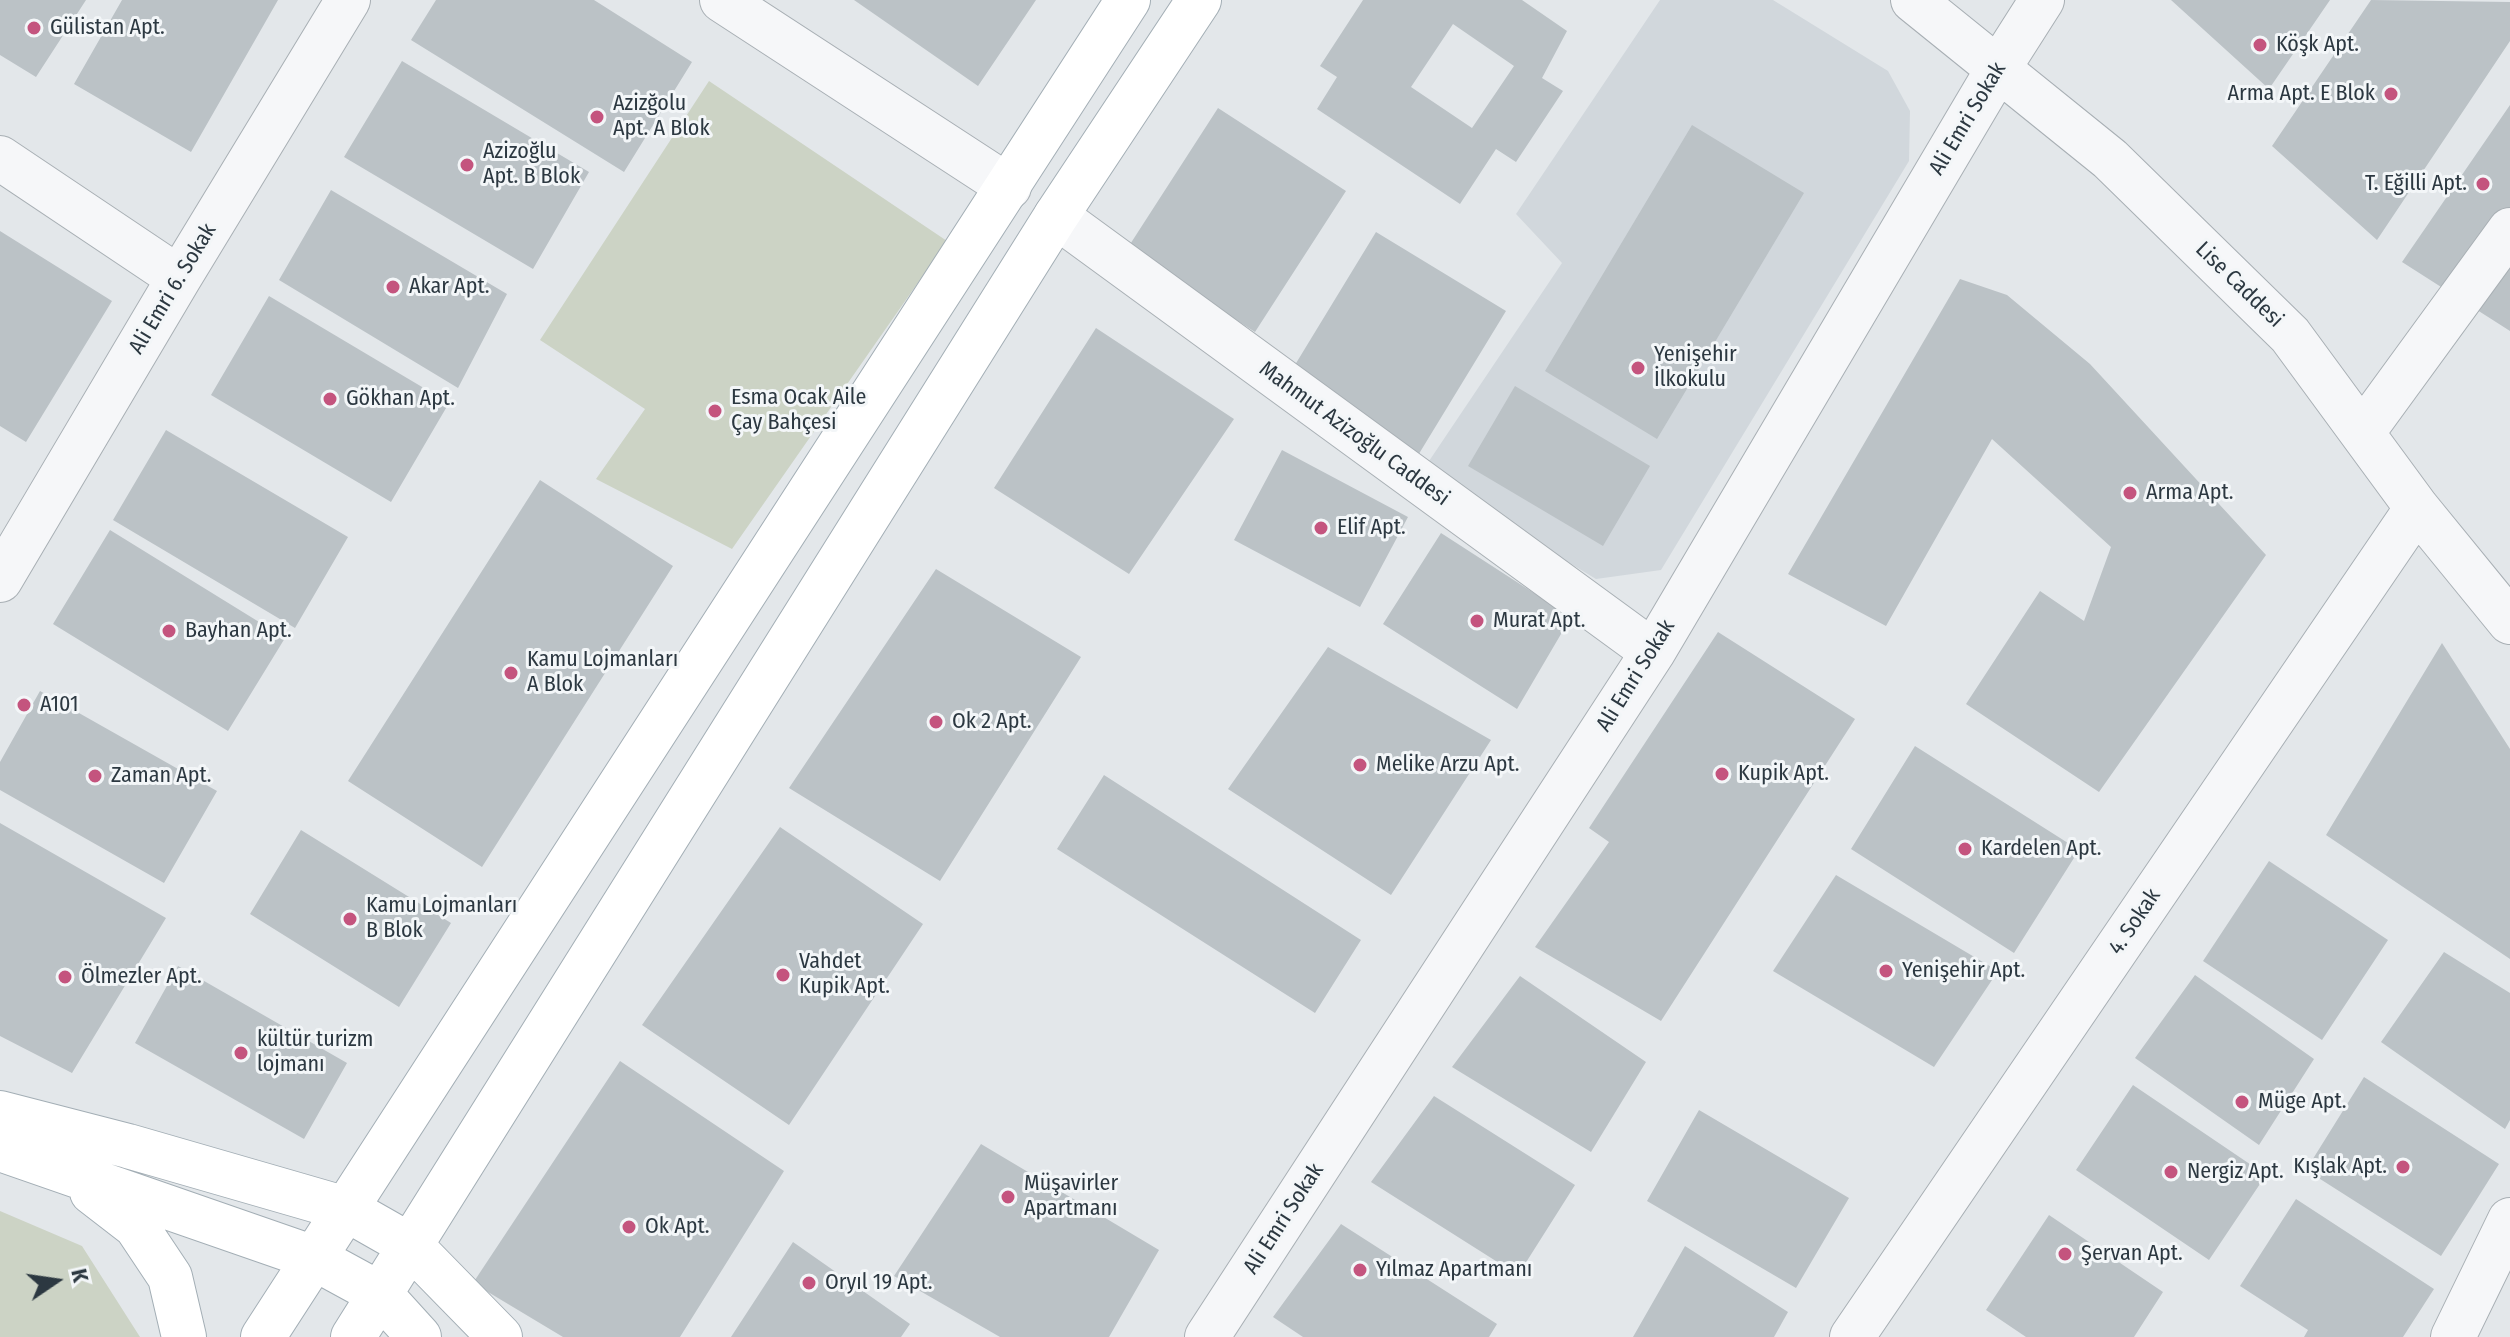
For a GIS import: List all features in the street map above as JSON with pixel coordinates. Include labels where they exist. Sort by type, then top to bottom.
[{"type":"main road","points":[[263,1337],[1128,0]]},
{"type":"main road","points":[[353,1337],[1056,216],[1199,0]]},
{"type":"main road","points":[[0,1113],[128,1146],[346,1209],[411,1246],[500,1337]]},
{"type":"main road","points":[[0,1149],[314,1258],[380,1294],[419,1337]]},
{"type":"main road","points":[[69,1173],[136,1226],[170,1277],[184,1337]]},
{"type":"street","name":"Ali Emri 6. Sokak","points":[[0,580],[348,0]]},
{"type":"street","points":[[722,0],[1009,187]]},
{"type":"street","name":"Lise Caddesi","points":[[1913,0],[2110,159],[2290,335],[2417,508],[2510,622]]},
{"type":"street","name":"Ali Emri Sokak","points":[[1207,1337],[1653,652],[1998,69],[2042,0]]},
{"type":"street","points":[[0,158],[179,278]]},
{"type":"street","name":"Mahmut Azizoğlu Caddesi","points":[[1056,216],[1653,652]]},
{"type":"street","points":[[2362,433],[2510,230]]},
{"type":"street","name":"4. Sokak","points":[[1852,1337],[2417,508]]},
{"type":"street","points":[[2453,1337],[2510,1220]]},
{"type":"shaded area","name":"Yenişehir İlkokulu","points":[[1660,0],[1773,0],[1888,71],[1910,111],[1909,161],[1661,570],[1596,579],[1421,473],[1562,263],[1516,214]]},
{"type":"shaded area","points":[[709,81],[947,241],[732,549],[596,479],[645,409],[540,340]]},
{"type":"shaded area","points":[[0,1211],[82,1246],[140,1337],[0,1337]]},
{"type":"building","name":"Gülistan Apt.","points":[[0,0],[86,0],[36,77],[0,55]]},
{"type":"building","points":[[122,0],[278,0],[191,152],[74,84]]},
{"type":"building","name":"Azizğolu Apt. A Blok","points":[[436,0],[594,0],[692,62],[624,172],[411,40]]},
{"type":"building","points":[[854,0],[1036,0],[978,86]]},
{"type":"building","points":[[1363,0],[1522,0],[1567,31],[1542,78],[1563,91],[1516,162],[1496,149],[1460,204],[1317,109],[1337,77],[1320,66]],"holes":[[[1453,24],[1514,66],[1472,128],[1411,87]]]},
{"type":"building","name":"Köşk Apt.","points":[[2171,0],[2330,0],[2269,89]]},
{"type":"building","name":"Arma Apt. E Blok","points":[[2371,0],[2510,2],[2510,41],[2377,240],[2272,146]]},
{"type":"building","name":"Azizoğlu Apt. B Blok","points":[[402,61],[589,172],[533,269],[344,157]]},
{"type":"building","name":"T. Eğilli Apt.","points":[[2510,105],[2510,331],[2402,262]]},
{"type":"building","points":[[1218,108],[1346,191],[1255,332],[1127,249]]},
{"type":"building","points":[[1692,125],[1804,193],[1657,439],[1545,371]]},
{"type":"building","name":"Akar Apt.","points":[[331,190],[507,294],[458,388],[279,280]]},
{"type":"building","points":[[0,231],[112,301],[26,442],[0,426]]},
{"type":"building","points":[[1376,232],[1506,311],[1417,457],[1287,378]]},
{"type":"building","name":"Arma Apt.","points":[[1960,279],[2007,295],[2090,364],[2266,555],[2099,792],[1966,704],[2040,591],[2084,621],[2111,547],[1992,439],[1886,626],[1788,574]]},
{"type":"building","name":"Gökhan Apt.","points":[[269,296],[449,403],[391,502],[211,395]]},
{"type":"building","points":[[1096,328],[1234,419],[1129,574],[994,488]]},
{"type":"building","points":[[1515,386],[1650,466],[1603,546],[1468,466]]},
{"type":"building","points":[[166,430],[348,537],[295,628],[113,520]]},
{"type":"building","name":"Elif Apt.","points":[[1282,450],[1408,517],[1360,607],[1234,540]]},
{"type":"building","name":"Kamu Lojmanları A Blok","points":[[540,480],[673,566],[482,867],[348,781]]},
{"type":"building","name":"Bayhan Apt.","points":[[110,530],[285,638],[228,731],[53,624]]},
{"type":"building","name":"Murat Apt.","points":[[1441,533],[1571,617],[1517,709],[1383,624]]},
{"type":"building","name":"Ok 2 Apt.","points":[[936,569],[1081,657],[940,881],[789,788]]},
{"type":"building","name":"Kupik Apt.","points":[[1718,632],[1855,719],[1661,1021],[1535,947],[1609,842],[1589,828]]},
{"type":"building","points":[[2442,643],[2510,749],[2510,959],[2326,835]]},
{"type":"building","name":"Melike Arzu Apt.","points":[[1328,647],[1491,740],[1391,895],[1228,789]]},
{"type":"building","name":"Zaman Apt.","points":[[40,691],[217,791],[164,883],[0,790],[0,762]]},
{"type":"building","name":"Kardelen Apt.","points":[[1915,746],[2079,850],[2014,953],[1851,849]]},
{"type":"building","points":[[1104,775],[1361,940],[1315,1013],[1057,849]]},
{"type":"building","name":"Ölmezler Apt.","points":[[0,823],[166,918],[72,1073],[0,1036]]},
{"type":"building","name":"Vahdet Kupik Apt.","points":[[780,827],[923,924],[789,1125],[642,1025]]},
{"type":"building","name":"Kamu Lojmanları B Blok","points":[[301,830],[451,923],[399,1007],[250,914]]},
{"type":"building","points":[[2269,861],[2388,940],[2322,1040],[2203,961]]},
{"type":"building","name":"Yenişehir Apt.","points":[[1836,875],[1998,971],[1934,1067],[1773,971]]},
{"type":"building","points":[[2444,952],[2510,993],[2510,1120],[2505,1129],[2381,1042]]},
{"type":"building","name":"kültür turizm lojmanı","points":[[178,966],[347,1063],[304,1139],[135,1043]]},
{"type":"building","name":"Müge Apt.","points":[[2195,975],[2314,1059],[2259,1145],[2135,1058]]},
{"type":"building","points":[[1520,976],[1646,1062],[1591,1152],[1452,1067]]},
{"type":"building","name":"Ok Apt.","points":[[620,1061],[784,1171],[680,1337],[563,1337],[473,1283]]},
{"type":"building","name":"Kışlak Apt.","points":[[2364,1077],[2499,1164],[2441,1256],[2306,1170]]},
{"type":"building","name":"Nergiz Apt.","points":[[2133,1085],[2266,1175],[2209,1260],[2076,1170]]},
{"type":"building","points":[[1434,1096],[1575,1185],[1518,1275],[1371,1182]]},
{"type":"building","points":[[1699,1110],[1849,1198],[1796,1288],[1647,1201]]},
{"type":"building","name":"Müşavirler Apartmanı","points":[[981,1144],[1159,1250],[1109,1337],[1000,1337],[894,1276]]},
{"type":"building","name":"Kışlak Apt.","points":[[2296,1199],[2434,1289],[2403,1337],[2304,1337],[2308,1330],[2240,1286]]},
{"type":"building","name":"Şervan Apt.","points":[[2049,1215],[2163,1292],[2134,1337],[2026,1337],[1986,1310]]},
{"type":"building","name":"Yılmaz Apartmanı","points":[[1341,1224],[1497,1324],[1489,1337],[1303,1337],[1273,1317]]},
{"type":"building","name":"Oryıl 19 Apt.","points":[[793,1242],[910,1324],[901,1337],[731,1337]]},
{"type":"building","points":[[1685,1246],[1788,1312],[1774,1337],[1633,1337]]},
{"type":"place","name":"Gülistan Apt.","points":[[34,28]]},
{"type":"place","name":"Köşk Apt.","points":[[2260,45]]},
{"type":"place","name":"Arma Apt. E Blok","points":[[2391,94]]},
{"type":"place","name":"Azizğolu Apt. A Blok","points":[[597,117]]},
{"type":"place","name":"Azizoğlu Apt. B Blok","points":[[467,165]]},
{"type":"place","name":"T. Eğilli Apt.","points":[[2483,184]]},
{"type":"place","name":"Akar Apt.","points":[[393,287]]},
{"type":"place","name":"Yenişehir İlkokulu","points":[[1638,368]]},
{"type":"place","name":"Gökhan Apt.","points":[[330,399]]},
{"type":"place","name":"Esma Ocak Aile Çay Bahçesi","points":[[715,411]]},
{"type":"place","name":"Arma Apt.","points":[[2130,493]]},
{"type":"place","name":"Elif Apt.","points":[[1321,528]]},
{"type":"place","name":"Murat Apt.","points":[[1477,621]]},
{"type":"place","name":"Bayhan Apt.","points":[[169,631]]},
{"type":"place","name":"Kamu Lojmanları A Blok","points":[[511,673]]},
{"type":"place","name":"A101","points":[[24,705]]},
{"type":"place","name":"Ok 2 Apt.","points":[[936,722]]},
{"type":"place","name":"Melike Arzu Apt.","points":[[1360,765]]},
{"type":"place","name":"Kupik Apt.","points":[[1722,774]]},
{"type":"place","name":"Zaman Apt.","points":[[95,776]]},
{"type":"place","name":"Kardelen Apt.","points":[[1965,849]]},
{"type":"place","name":"Kamu Lojmanları B Blok","points":[[350,919]]},
{"type":"place","name":"Yenişehir Apt.","points":[[1886,971]]},
{"type":"place","name":"Vahdet Kupik Apt.","points":[[783,975]]},
{"type":"place","name":"Ölmezler Apt.","points":[[65,977]]},
{"type":"place","name":"kültür turizm lojmanı","points":[[241,1053]]},
{"type":"place","name":"Müge Apt.","points":[[2242,1102]]},
{"type":"place","name":"Kışlak Apt.","points":[[2403,1167]]},
{"type":"place","name":"Nergiz Apt.","points":[[2171,1172]]},
{"type":"place","name":"Müşavirler Apartmanı","points":[[1008,1197]]},
{"type":"place","name":"Ok Apt.","points":[[629,1227]]},
{"type":"place","name":"Şervan Apt.","points":[[2065,1254]]},
{"type":"place","name":"Yılmaz Apartmanı","points":[[1360,1270]]},
{"type":"place","name":"Oryıl 19 Apt.","points":[[809,1283]]}]
